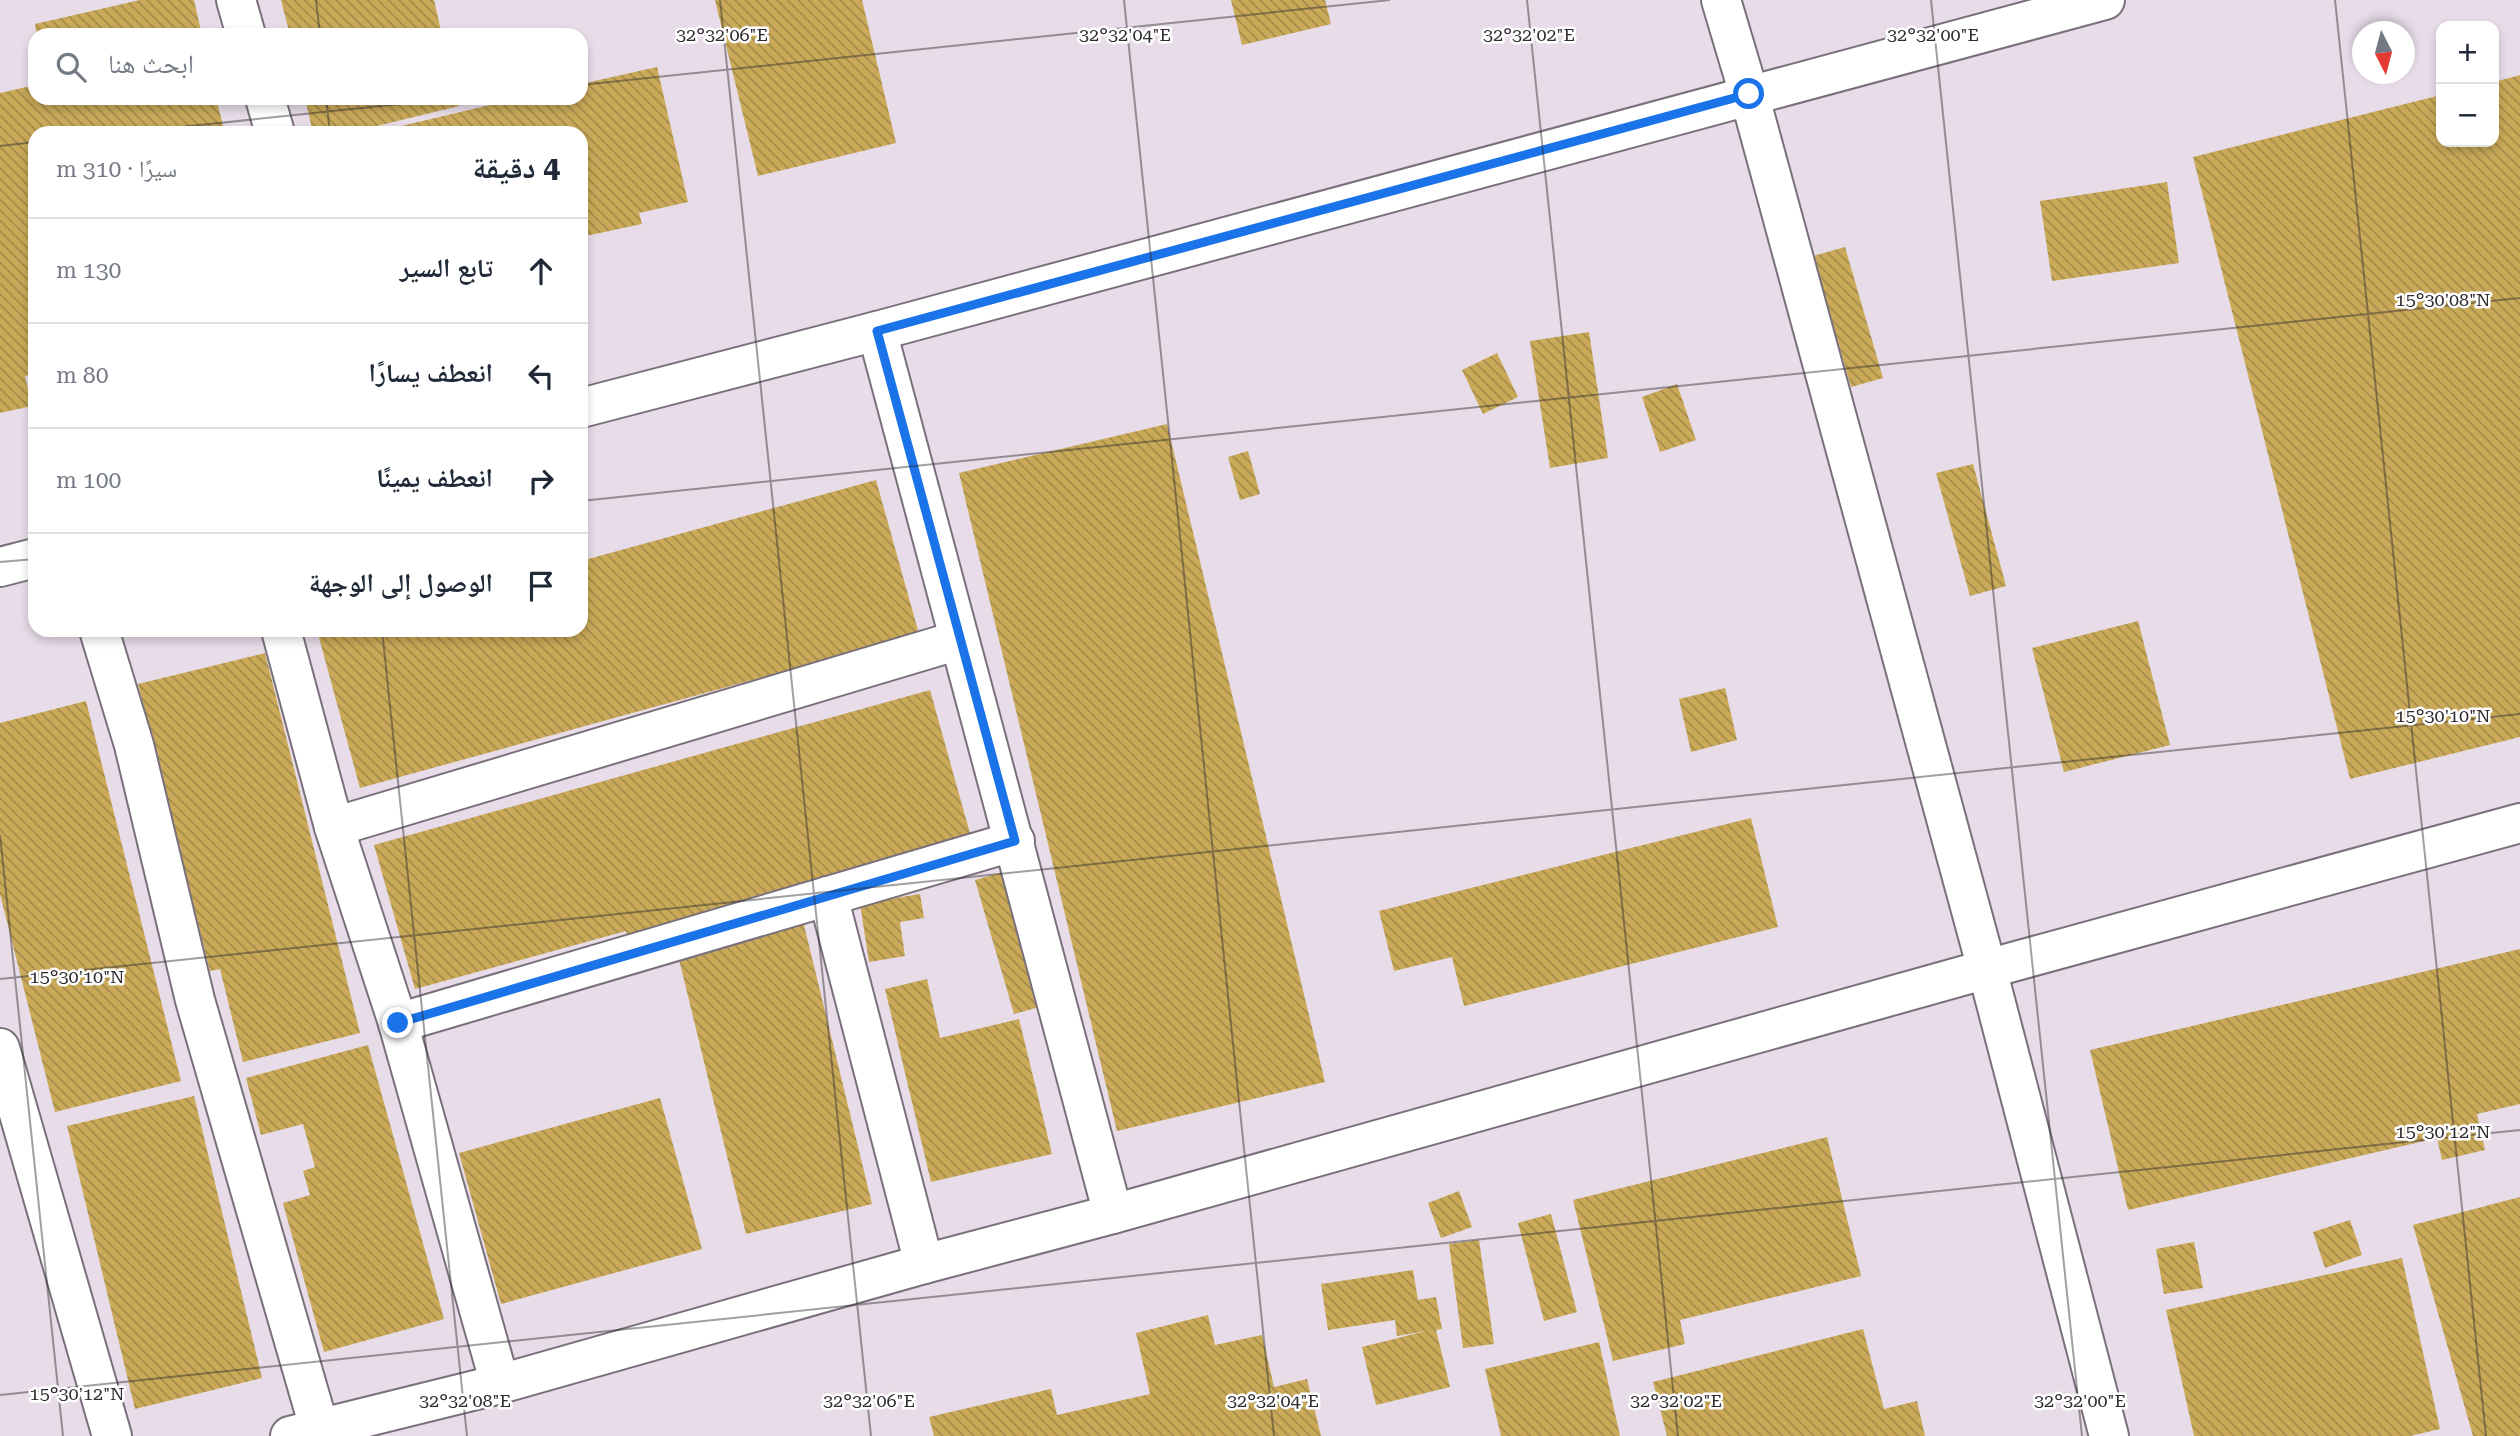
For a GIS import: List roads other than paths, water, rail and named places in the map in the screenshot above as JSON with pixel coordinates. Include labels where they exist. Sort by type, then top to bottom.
[{"type":"street","points":[[236,0],[244,28]]},
{"type":"street","points":[[1721,0],[1749,94],[1987,969],[2109,1436]]},
{"type":"street","points":[[588,406],[877,331],[2105,0]]},
{"type":"street","points":[[267,105],[273,126]]},
{"type":"street","points":[[877,331],[1113,1214]]},
{"type":"street","points":[[0,567],[28,560]]},
{"type":"street","points":[[102,637],[134,745],[304,1432],[500,1384],[924,1264],[1113,1214],[2520,823]]},
{"type":"street","points":[[283,637],[334,827],[398,1023],[500,1384]]},
{"type":"street","points":[[334,827],[959,640]]},
{"type":"street","points":[[398,1023],[1015,841]]},
{"type":"street","points":[[828,896],[924,1264]]},
{"type":"street","points":[[0,1048],[113,1436]]}]
